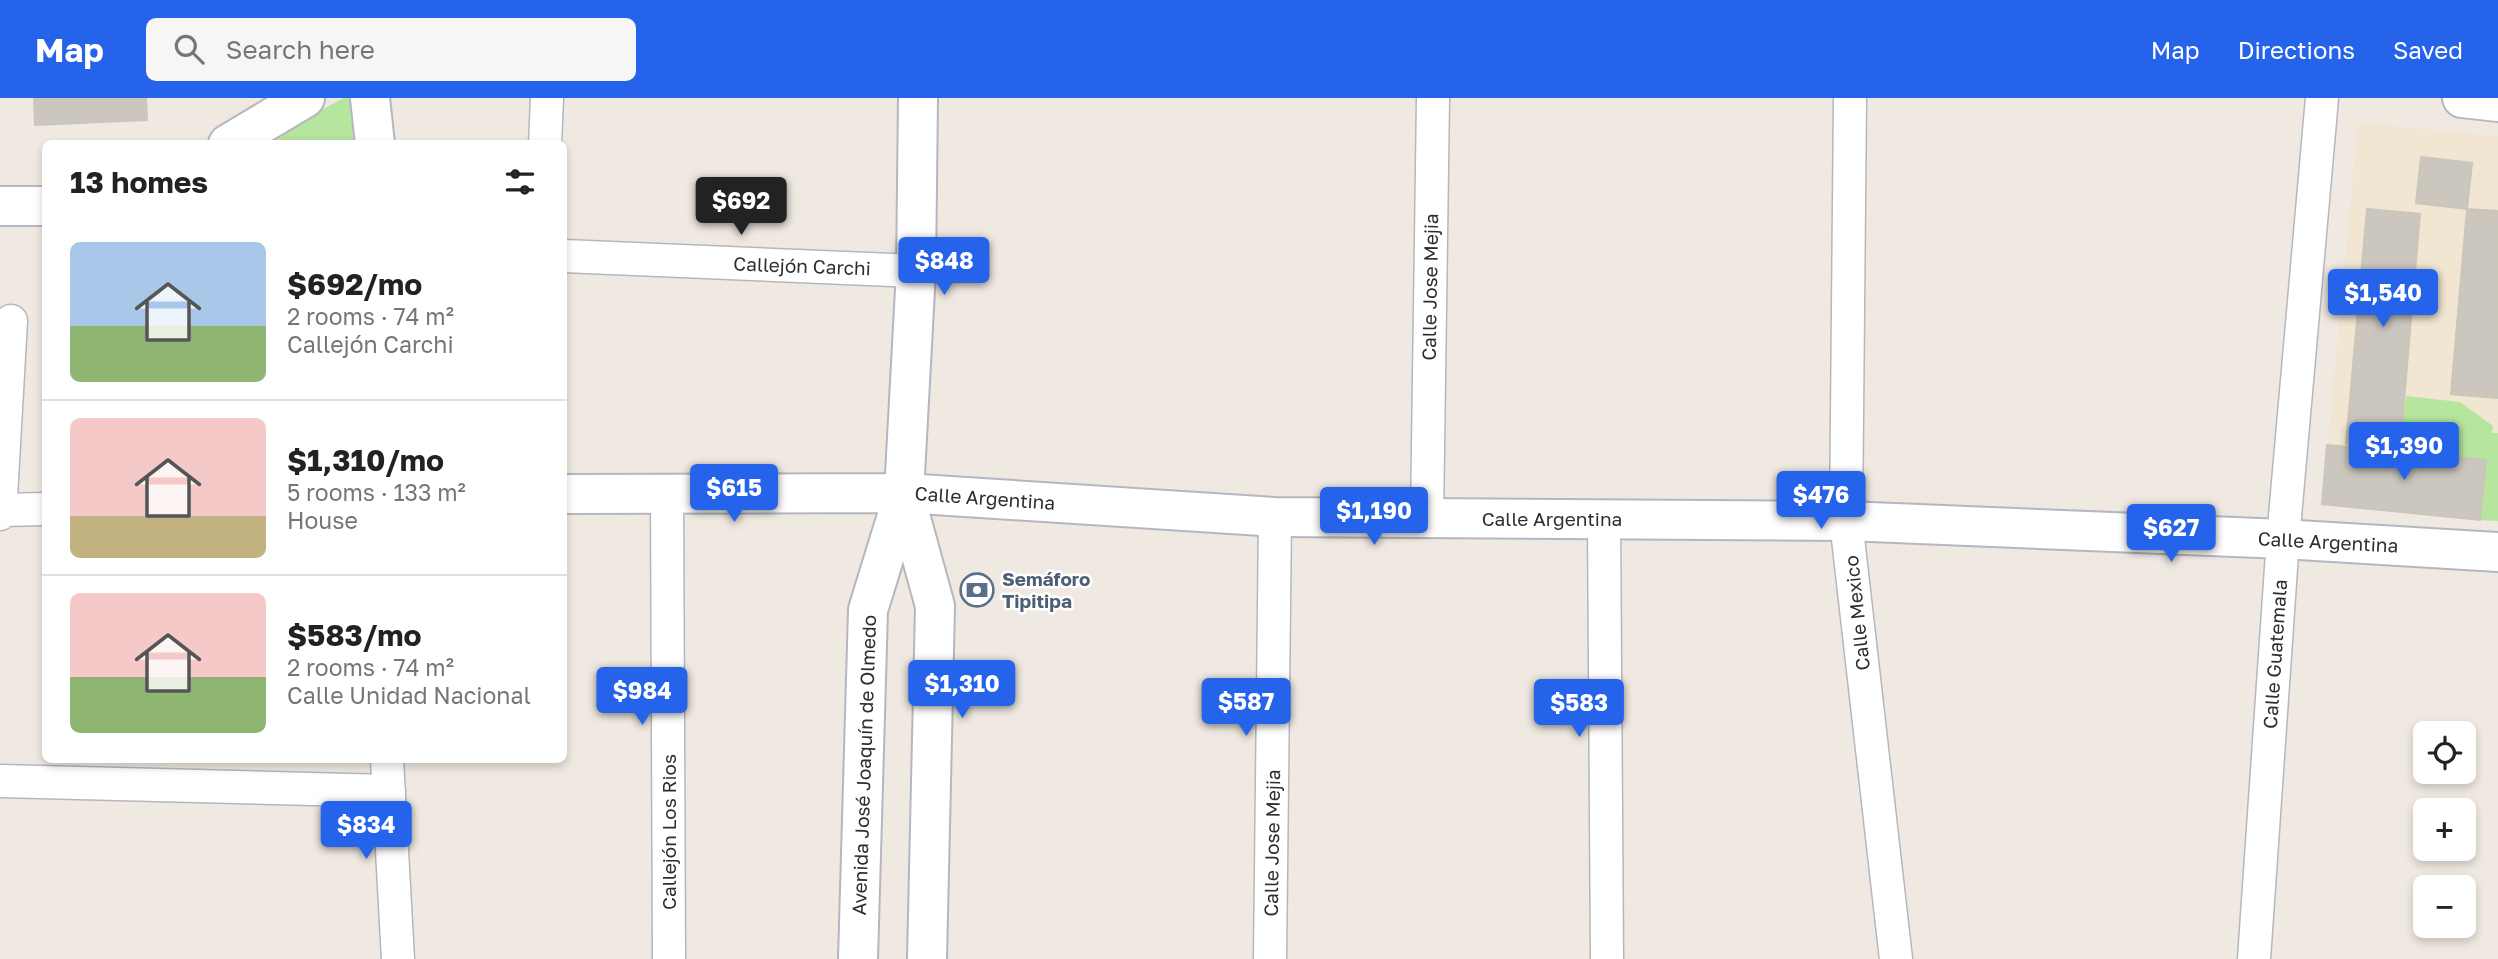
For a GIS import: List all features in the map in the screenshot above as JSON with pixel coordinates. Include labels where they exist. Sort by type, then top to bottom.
[{"type":"main road","points":[[235,140],[305,98]]},
{"type":"main road","points":[[370,98],[375,140]]},
{"type":"main road","name":"Avenida José Joaquín de Olmedo","points":[[858,959],[868,610],[904,493],[916,271],[918,98]]},
{"type":"main road","points":[[2462,98],[2498,102]]},
{"type":"main road","points":[[0,206],[42,206]]},
{"type":"main road","name":"Avenida José Joaquín de Olmedo","points":[[904,493],[935,606],[927,959]]},
{"type":"main road","name":"Calle Argentina","points":[[567,494],[904,493],[1275,517],[1846,521],[2283,539],[2498,552]]},
{"type":"street","points":[[545,140],[547,98]]},
{"type":"street","name":"Calle Jose Mejia","points":[[1427,518],[1433,98]]},
{"type":"street","name":"Calle Mexico","points":[[1850,98],[1846,521],[1896,959]]},
{"type":"street","name":"Calle Guatemala","points":[[2254,959],[2283,539],[2322,98]]},
{"type":"street","name":"Callejón Carchi","points":[[567,256],[916,271]]},
{"type":"street","points":[[11,321],[0,512],[42,509]]},
{"type":"street","name":"Callejón Los Rios","points":[[667,494],[669,959]]},
{"type":"street","name":"Calle Jose Mejia","points":[[1270,959],[1275,517]]},
{"type":"street","points":[[1604,519],[1607,959]]},
{"type":"street","points":[[387,763],[398,959]]},
{"type":"street","points":[[0,781],[389,790]]},
{"type":"shaded area","points":[[2358,123],[2498,136],[2498,521],[2322,504]]},
{"type":"green space","points":[[344,98],[365,98],[368,140],[277,140],[314,114]]},
{"type":"green space","points":[[2406,396],[2460,402],[2493,426],[2492,433],[2498,433],[2498,521],[2480,520],[2486,460],[2399,455]]},
{"type":"building","points":[[34,98],[146,98],[147,120],[35,125]]},
{"type":"building","points":[[2421,157],[2472,163],[2467,209],[2416,203]]},
{"type":"building","points":[[2367,209],[2420,214],[2400,448],[2346,444]]},
{"type":"building","points":[[2467,209],[2498,211],[2498,398],[2451,394]]},
{"type":"building","points":[[2327,445],[2486,460],[2480,520],[2322,504]]},
{"type":"place","name":"Semáforo Tipitipa","points":[[977,590]]}]
